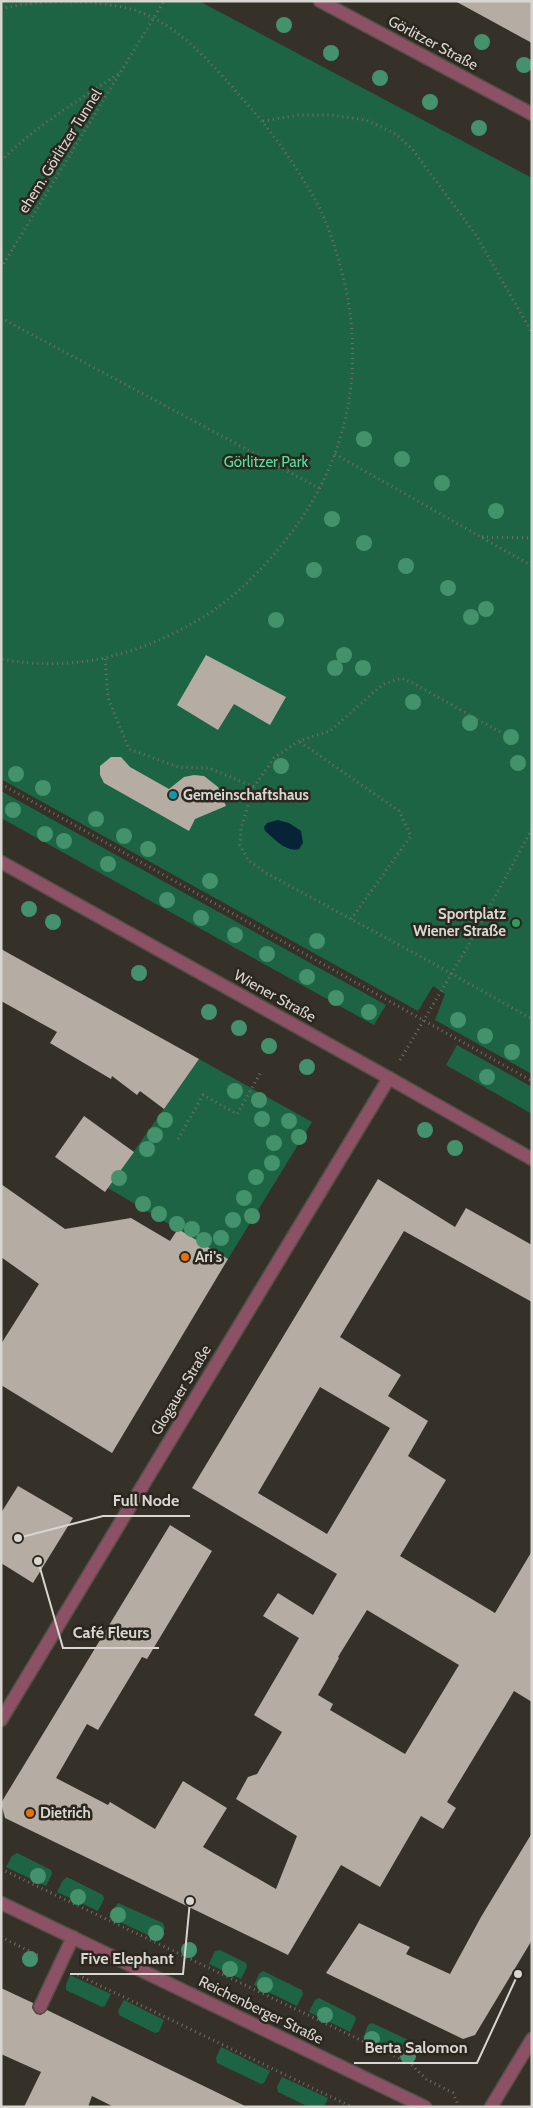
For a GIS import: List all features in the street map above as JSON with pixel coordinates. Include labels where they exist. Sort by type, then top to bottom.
[{"type":"street","name":"Görlitzer Straße","points":[[320,1],[532,114]]},
{"type":"street","name":"Wiener Straße","points":[[1,862],[532,1158]]},
{"type":"street","name":"Glogauer Straße","points":[[1,1720],[389,1078]]},
{"type":"street","name":"Reichenberger Straße","points":[[1,1903],[425,2107]]},
{"type":"street","points":[[40,2007],[73,1937]]},
{"type":"street","points":[[491,2107],[532,2039]]},
{"type":"path","name":"ehem. Görlitzer Tunnel","points":[[1,268],[164,1]]},
{"type":"path","points":[[1,10],[43,2],[90,2],[128,8],[153,18],[197,50],[263,122],[294,166],[318,205],[333,241],[344,280],[353,351],[352,384],[346,419],[321,489],[304,517],[254,578],[220,606],[166,636],[106,659],[56,664],[1,659]]},
{"type":"path","points":[[1,161],[14,147],[58,114],[123,71]]},
{"type":"path","points":[[263,122],[298,115],[332,115],[366,120],[396,134],[413,150],[476,234],[532,333]]},
{"type":"path","points":[[1,318],[321,489]]},
{"type":"path","points":[[335,454],[532,566]]},
{"type":"path","points":[[481,537],[532,538]]},
{"type":"path","points":[[106,659],[108,698],[129,749],[178,767],[209,768],[254,787]]},
{"type":"path","points":[[500,732],[401,678],[382,685],[330,731],[300,742],[274,758],[254,787],[241,828],[240,845],[248,860],[266,873],[532,1019]]},
{"type":"path","points":[[300,742],[399,811],[410,836],[351,919]]},
{"type":"path","points":[[1,784],[532,1081]]},
{"type":"path","points":[[389,1078],[451,974],[532,828]]},
{"type":"path","points":[[178,1139],[203,1095],[237,1114],[261,1072]]},
{"type":"path","points":[[1,1869],[411,2064],[426,2079],[453,2093],[459,2107]]},
{"type":"path","points":[[1,1937],[352,2107]]},
{"type":"green space","name":"Görlitzer Park","points":[[1,1],[199,1],[532,178],[532,1074],[435,1020],[445,994],[433,986],[418,1011],[1,779]]},
{"type":"green space","points":[[1,791],[386,1005],[374,1025],[1,818]]},
{"type":"green space","points":[[457,1045],[532,1087],[532,1114],[446,1065]]},
{"type":"green space","points":[[199,1059],[312,1122],[228,1259],[108,1188]]},
{"type":"green space","points":[[17,1853],[51,1870],[52,1874],[46,1886],[6,1867],[12,1856]]},
{"type":"green space","points":[[67,1877],[103,1895],[104,1899],[98,1911],[57,1892],[63,1880]]},
{"type":"green space","points":[[118,1903],[163,1923],[165,1928],[159,1940],[109,1917]]},
{"type":"green space","points":[[220,1950],[246,1963],[247,1967],[241,1979],[209,1964],[215,1951]]},
{"type":"green space","points":[[263,1971],[302,1990],[303,1994],[297,2006],[254,1985],[259,1974]]},
{"type":"green space","points":[[70,1975],[111,1994],[105,2006],[102,2007],[66,1990]]},
{"type":"green space","points":[[319,1998],[355,2016],[356,2019],[350,2032],[309,2012],[315,2000]]},
{"type":"green space","points":[[124,2000],[164,2020],[159,2032],[155,2033],[119,2015],[118,2011]]},
{"type":"green space","points":[[372,2023],[417,2044],[418,2049],[412,2061],[363,2038],[368,2025]]},
{"type":"green space","points":[[221,2047],[270,2071],[264,2083],[261,2084],[217,2063],[216,2058]]},
{"type":"green space","points":[[282,2077],[328,2098],[324,2107],[309,2107],[278,2092],[277,2087]]},
{"type":"water","points":[[278,820],[289,823],[301,831],[303,843],[299,849],[294,850],[285,847],[265,831],[264,827],[267,823]]},
{"type":"building","points":[[455,1],[532,1],[532,43]]},
{"type":"building","points":[[206,655],[286,697],[270,725],[234,704],[218,730],[177,705]]},
{"type":"building","name":"Gemeinschaftshaus","points":[[111,757],[121,757],[130,767],[169,789],[184,777],[204,776],[218,787],[226,806],[195,819],[189,831],[104,783],[100,775],[100,766]]},
{"type":"building","points":[[1,949],[199,1059],[164,1109],[140,1091],[137,1095],[112,1076],[111,1079],[50,1043],[57,1032],[1,1001]]},
{"type":"building","points":[[84,1116],[134,1152],[105,1192],[55,1157]]},
{"type":"building","points":[[378,1179],[455,1227],[466,1208],[532,1245],[532,1302],[404,1231],[340,1337],[401,1375],[388,1396],[428,1421],[408,1456],[446,1480],[400,1556],[495,1613],[532,1551],[532,1702],[514,1691],[447,1802],[456,1808],[443,1829],[421,1816],[380,1887],[341,1865],[288,1955],[5,1818],[1,1803],[170,1525],[212,1551],[147,1659],[142,1657],[98,1730],[87,1724],[56,1778],[108,1805],[110,1802],[155,1829],[183,1781],[227,1808],[203,1847],[276,1889],[297,1836],[236,1799],[248,1777],[257,1774],[282,1732],[254,1715],[299,1638],[263,1616],[278,1593],[313,1615],[337,1574],[192,1488]],"holes":[[[320,1387],[390,1428],[327,1534],[258,1493]],[[367,1610],[459,1665],[405,1754],[330,1710],[333,1704],[318,1695],[338,1657]]]},
{"type":"building","points":[[1,1184],[65,1229],[131,1218],[170,1241],[178,1229],[228,1259],[112,1453],[1,1385],[1,1344],[39,1284],[1,1257]]},
{"type":"building","points":[[18,1486],[73,1518],[33,1583],[1,1563],[1,1513]]},
{"type":"building","points":[[532,1833],[532,1940],[475,2035],[463,2039],[326,1973],[359,1923],[410,1947],[406,1954],[450,1974],[481,1917]]},
{"type":"building","points":[[1,1988],[33,2003],[32,2008],[36,2014],[41,2015],[47,2010],[247,2107],[114,2107],[92,2096],[88,2107],[24,2107],[41,2072],[1,2054]]},
{"type":"place","name":"Gemeinschaftshaus","points":[[173,795]]},
{"type":"place","name":"Sportplatz Wiener Straße","points":[[516,923]]},
{"type":"place","name":"Ari's","points":[[185,1257]]},
{"type":"place","name":"Full Node","points":[[18,1538]]},
{"type":"place","name":"Café Fleurs","points":[[38,1561]]},
{"type":"place","name":"Dietrich","points":[[30,1813]]},
{"type":"place","name":"Five Elephant","points":[[190,1901]]},
{"type":"place","name":"Berta Salomon","points":[[518,1974]]}]
